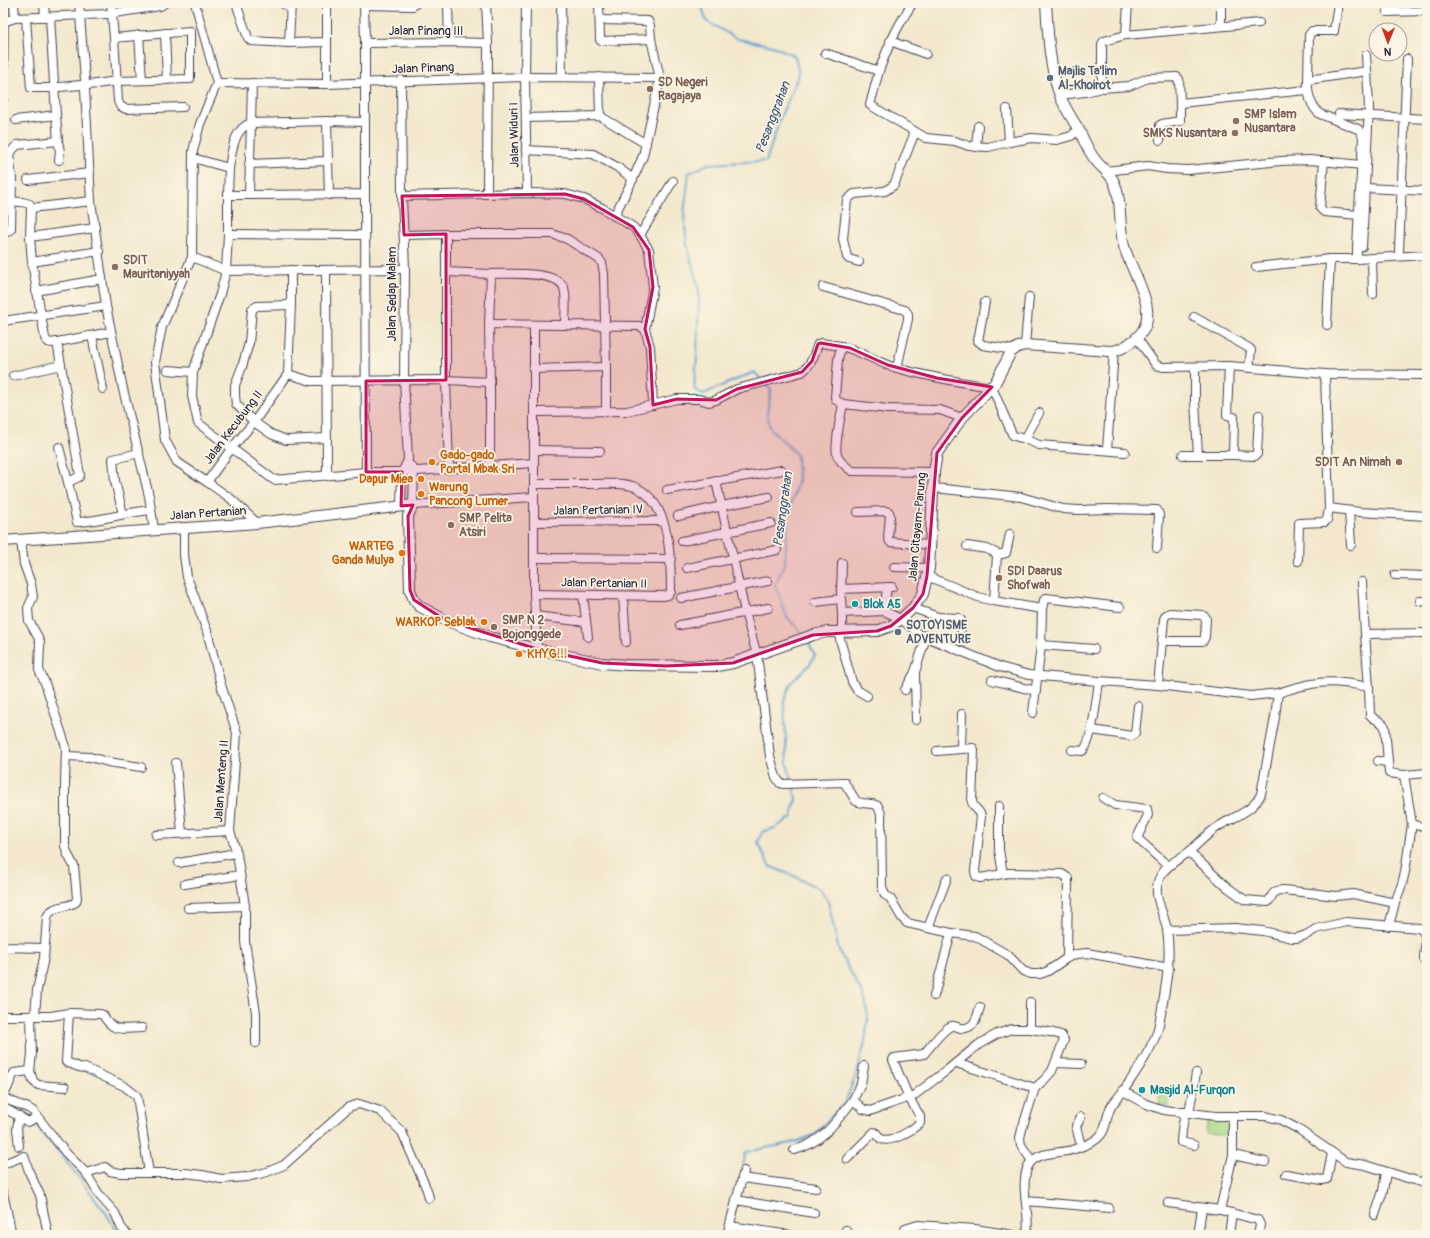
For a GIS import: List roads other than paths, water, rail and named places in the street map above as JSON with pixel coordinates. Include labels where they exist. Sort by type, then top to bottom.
[{"type":"street","points":[[3,97],[4,3]]},
{"type":"street","points":[[14,3],[15,18]]},
{"type":"street","points":[[44,3],[47,17],[54,88],[60,152],[59,160]]},
{"type":"street","points":[[79,3],[92,201],[102,279],[111,332],[139,453],[154,530]]},
{"type":"street","points":[[111,3],[120,106],[126,109],[183,107]]},
{"type":"street","points":[[4,22],[15,18],[112,13],[139,6],[160,6],[165,3]]},
{"type":"street","points":[[195,3],[217,83],[327,84],[364,81]]},
{"type":"street","points":[[236,3],[248,38],[251,41],[289,43],[327,42]]},
{"type":"street","points":[[282,3],[287,6],[291,4],[289,43]]},
{"type":"street","points":[[327,3],[327,84]]},
{"type":"street","points":[[366,472],[364,4],[413,6],[416,3]]},
{"type":"street","points":[[448,3],[448,42]]},
{"type":"street","points":[[486,3],[488,43],[485,77],[487,194]]},
{"type":"street","name":"Jalan Widuri I","points":[[526,3],[525,77],[527,193]]},
{"type":"street","points":[[561,3],[562,77]]},
{"type":"street","points":[[599,3],[601,41],[651,39]]},
{"type":"street","points":[[913,3],[897,26],[890,41],[879,71],[870,105],[926,138],[955,141],[976,147],[988,147],[1032,138],[1057,140],[1071,136],[1078,130]]},
{"type":"street","points":[[985,302],[978,341],[984,344],[1014,350],[1025,345],[1114,351],[1123,348],[1137,338],[1144,330],[1147,320],[1147,310],[1142,288],[1124,245],[1117,192],[1113,180],[1097,162],[1065,109],[1060,96],[1048,48],[1046,3]]},
{"type":"street","points":[[1126,35],[1128,3]]},
{"type":"street","points":[[1221,3],[1221,26]]},
{"type":"street","points":[[1338,3],[1334,31],[1312,31],[1309,35],[1308,90],[1312,104],[1316,110],[1326,116],[1354,127],[1361,132],[1363,137],[1357,259]]},
{"type":"street","points":[[1387,12],[1427,11]]},
{"type":"street","points":[[26,18],[30,87],[54,88],[117,81],[190,79],[190,31],[114,38]]},
{"type":"street","points":[[600,20],[646,21],[650,23],[651,39],[660,78],[643,156],[614,216]]},
{"type":"street","points":[[1102,88],[1104,41],[1126,35],[1259,23]]},
{"type":"street","points":[[165,33],[167,80]]},
{"type":"street","points":[[139,35],[142,80]]},
{"type":"street","points":[[890,41],[926,54]]},
{"type":"street","name":"Jalan Pinang III","points":[[365,43],[488,43]]},
{"type":"street","points":[[826,53],[879,71]]},
{"type":"street","points":[[1357,247],[1362,247],[1365,188],[1368,111],[1366,55]]},
{"type":"street","points":[[1399,251],[1407,62]]},
{"type":"street","points":[[1308,80],[1366,71]]},
{"type":"street","name":"Jalan Pinang","points":[[364,81],[485,77],[660,78]]},
{"type":"street","points":[[599,77],[600,116]]},
{"type":"street","points":[[1060,96],[1102,88],[1129,86],[1148,78],[1177,77],[1179,79],[1180,121],[1162,124],[1160,127],[1160,140]]},
{"type":"street","name":"Jalan Sedap Malam","points":[[401,80],[402,196],[405,269],[404,380],[408,460],[402,472],[401,506]]},
{"type":"street","name":"Jalan Kecubung II","points":[[217,83],[200,124],[193,151],[192,257],[162,327],[155,362],[165,440],[177,462],[207,482],[231,449],[254,422],[288,374]]},
{"type":"street","points":[[249,195],[252,83]]},
{"type":"street","points":[[1180,103],[1308,90]]},
{"type":"street","points":[[1007,109],[1009,142]]},
{"type":"street","points":[[1326,116],[1368,111],[1404,118],[1427,119]]},
{"type":"street","points":[[16,120],[56,116]]},
{"type":"street","points":[[526,118],[600,116],[646,144]]},
{"type":"street","points":[[365,122],[327,121],[251,123],[240,129],[233,146],[229,168],[226,271],[220,294],[194,372],[192,396],[198,423],[274,480],[366,472],[402,472],[534,463]]},
{"type":"street","points":[[327,121],[329,194]]},
{"type":"street","points":[[976,147],[978,126]]},
{"type":"street","points":[[859,262],[847,257],[843,239],[847,200],[854,194],[885,191],[894,185],[915,132]]},
{"type":"street","points":[[3,232],[7,232],[11,229],[7,201],[6,153],[17,145],[58,141]]},
{"type":"street","points":[[526,150],[592,154],[618,167],[633,179]]},
{"type":"street","points":[[193,158],[229,168]]},
{"type":"street","points":[[1106,171],[1148,166],[1172,170],[1188,170],[1281,160],[1324,161],[1362,165]]},
{"type":"street","points":[[249,164],[328,161]]},
{"type":"street","points":[[1324,161],[1320,208],[1324,212],[1359,215]]},
{"type":"street","points":[[28,180],[90,172]]},
{"type":"street","points":[[640,235],[673,181]]},
{"type":"street","points":[[1365,188],[1427,191]]},
{"type":"street","points":[[402,196],[527,193],[565,194],[584,199],[633,227],[649,250],[653,287],[645,329],[650,347],[653,405]]},
{"type":"street","points":[[228,195],[365,194]]},
{"type":"street","points":[[7,201],[27,202],[30,204],[32,262],[36,291],[47,342],[57,342],[111,332]]},
{"type":"street","points":[[31,208],[92,201]]},
{"type":"street","points":[[30,237],[95,228]]},
{"type":"street","points":[[228,234],[365,235]]},
{"type":"street","points":[[404,236],[446,234],[552,234],[579,245],[599,258],[602,263],[604,274],[606,412]]},
{"type":"street","points":[[446,234],[446,380],[449,468]]},
{"type":"street","points":[[32,262],[99,251]]},
{"type":"street","points":[[1256,267],[1330,259],[1427,255]]},
{"type":"street","points":[[192,257],[226,271],[405,269]]},
{"type":"street","points":[[1372,258],[1373,294]]},
{"type":"street","points":[[1327,324],[1330,259]]},
{"type":"street","points":[[291,270],[288,374],[311,381],[327,382],[404,380],[490,382]]},
{"type":"street","points":[[326,270],[326,438],[328,476]]},
{"type":"street","points":[[446,272],[543,275],[557,279],[564,287],[565,325]]},
{"type":"street","points":[[490,466],[489,324],[491,274]]},
{"type":"street","points":[[36,291],[102,279]]},
{"type":"street","points":[[823,287],[905,310],[908,314],[908,319],[897,368]]},
{"type":"street","points":[[1025,345],[1029,297]]},
{"type":"street","points":[[291,305],[257,306],[252,310],[249,343],[235,385],[234,391],[236,404],[254,422],[271,434],[286,440],[326,438]]},
{"type":"street","points":[[3,321],[106,306]]},
{"type":"street","points":[[1194,317],[1249,348],[1251,353],[1249,368]]},
{"type":"street","points":[[489,324],[639,326],[645,329]]},
{"type":"street","points":[[534,325],[534,594],[537,649]]},
{"type":"street","points":[[92,336],[103,389]]},
{"type":"street","points":[[1137,338],[1159,367],[1229,366],[1325,374],[1427,375]]},
{"type":"street","points":[[57,342],[80,475],[79,477],[68,482]]},
{"type":"street","points":[[534,412],[627,411],[677,399],[699,399],[709,402],[737,389],[802,372],[812,361],[818,344],[821,343],[850,348],[897,368],[937,378],[992,387],[1012,434],[1039,445],[1125,452]]},
{"type":"street","points":[[841,346],[838,360],[836,400],[843,404],[888,409],[940,410],[962,418]]},
{"type":"street","name":"Jalan Citayam-Parung","points":[[413,505],[408,516],[410,590],[414,600],[419,606],[445,620],[490,637],[602,663],[717,666],[733,663],[813,635],[840,629],[862,632],[877,631],[891,626],[901,619],[913,608],[923,594],[928,572],[934,472],[937,453],[962,418],[992,387],[1009,355],[1014,350]]},
{"type":"street","points":[[1106,450],[1114,351]]},
{"type":"street","points":[[13,376],[61,365]]},
{"type":"street","points":[[1229,366],[1227,415],[1234,417],[1233,455]]},
{"type":"street","points":[[533,369],[606,367]]},
{"type":"street","points":[[1195,367],[1198,455]]},
{"type":"street","points":[[168,370],[194,372]]},
{"type":"street","points":[[1298,561],[1299,523],[1325,522],[1328,520],[1329,508],[1325,374]]},
{"type":"street","points":[[843,404],[837,440],[837,455],[842,464],[852,471],[934,472]]},
{"type":"street","points":[[1025,439],[1039,413]]},
{"type":"street","points":[[1183,455],[1254,456],[1257,454],[1259,415]]},
{"type":"street","points":[[59,447],[77,522],[88,522],[123,514],[151,510]]},
{"type":"street","points":[[534,450],[600,451]]},
{"type":"street","points":[[123,514],[115,481],[113,460],[139,453]]},
{"type":"street","points":[[408,460],[414,470],[413,505],[534,498]]},
{"type":"street","points":[[667,490],[782,470]]},
{"type":"street","points":[[716,481],[745,612],[757,655],[770,756],[776,777],[780,783],[783,784],[844,782],[856,801],[878,806],[881,814],[882,887],[883,891],[890,898],[904,920],[912,924],[928,928],[980,938],[1008,955],[1023,971],[1032,974],[1040,974],[1048,971],[1067,958],[1077,954],[1087,953],[1169,968]]},
{"type":"street","points":[[207,482],[230,498],[257,522]]},
{"type":"street","points":[[534,484],[620,484],[632,486],[644,493],[652,501],[659,512],[668,540],[671,559],[534,558]]},
{"type":"street","points":[[934,488],[1021,496],[1063,509],[1078,510],[1108,508],[1157,510],[1159,515],[1157,548]]},
{"type":"street","points":[[678,516],[769,497]]},
{"type":"street","name":"Jalan Pertanian","points":[[3,541],[21,541],[257,522],[413,505]]},
{"type":"street","points":[[401,506],[408,516]]},
{"type":"street","points":[[1329,508],[1349,511],[1427,516]]},
{"type":"street","points":[[1349,511],[1351,545]]},
{"type":"street","points":[[858,512],[889,512],[888,537],[890,542],[930,545]]},
{"type":"street","name":"Jalan Pertanian IV","points":[[534,522],[662,521]]},
{"type":"street","points":[[682,540],[771,523]]},
{"type":"street","name":"Jalan Menteng II","points":[[184,527],[184,555],[187,577],[207,631],[221,685],[237,733],[230,831],[236,853],[245,906],[245,942],[256,1013],[256,1043]]},
{"type":"street","points":[[967,546],[987,549],[998,554],[1006,553],[1010,534]]},
{"type":"street","points":[[21,541],[24,564],[31,584],[33,597],[28,608],[29,621],[40,642],[39,670],[45,683],[66,747],[65,846],[74,866],[77,900],[73,904],[54,908],[49,913],[46,922],[42,971],[33,1016],[30,1071],[33,1081],[38,1085],[65,1087]]},
{"type":"street","points":[[686,568],[777,550]]},
{"type":"street","points":[[994,601],[998,554]]},
{"type":"street","name":"Jalan Pertanian II","points":[[534,594],[623,596],[668,595],[672,592],[671,559]]},
{"type":"street","points":[[842,563],[842,613],[840,629],[852,682],[857,690],[867,696]]},
{"type":"street","points":[[894,567],[928,572],[978,597],[1042,609]]},
{"type":"street","points":[[1395,575],[1427,576]]},
{"type":"street","points":[[681,598],[768,581]]},
{"type":"street","points":[[1362,582],[1370,715],[1380,721],[1385,727],[1389,774],[1404,775],[1427,773]]},
{"type":"street","points":[[842,589],[889,587],[884,611]]},
{"type":"street","points":[[583,595],[588,637]]},
{"type":"street","points":[[623,596],[626,642]]},
{"type":"street","points":[[1033,713],[1038,676],[1042,609],[1044,600],[1046,598],[1120,607]]},
{"type":"street","points":[[815,602],[841,599]]},
{"type":"street","points":[[680,625],[768,608]]},
{"type":"street","points":[[913,608],[938,617],[959,618],[961,620],[961,629]]},
{"type":"street","points":[[842,613],[884,611],[901,619],[912,629],[926,637],[1000,667],[1038,676],[1158,684],[1251,696],[1278,693],[1304,684],[1326,682],[1345,682],[1368,687]]},
{"type":"street","points":[[1158,684],[1162,640],[1164,619],[1167,614],[1202,615],[1206,618],[1205,637],[1203,641],[1162,640]]},
{"type":"street","points":[[535,616],[586,622]]},
{"type":"street","points":[[1365,634],[1427,633]]},
{"type":"street","points":[[905,690],[916,672],[926,637]]},
{"type":"street","points":[[1041,645],[1094,649]]},
{"type":"street","points":[[916,672],[916,720]]},
{"type":"street","points":[[992,680],[1036,691]]},
{"type":"street","points":[[1072,750],[1084,750],[1092,730],[1099,681]]},
{"type":"street","points":[[1027,1235],[1028,1220],[1025,1179],[1032,1161],[1045,1154],[1071,1150],[1097,1139],[1106,1127],[1110,1110],[1114,1103],[1149,1050],[1156,1033],[1169,968],[1167,930],[1158,900],[1158,882],[1168,866],[1189,852],[1210,832],[1252,807],[1259,800],[1275,717],[1278,693]]},
{"type":"street","points":[[1092,730],[1132,736],[1135,733],[1138,706]]},
{"type":"street","points":[[961,749],[962,714]]},
{"type":"street","points":[[937,751],[973,748],[974,750],[972,802],[981,816],[975,875],[980,878],[1008,873],[1062,874],[1068,878],[1067,958]]},
{"type":"street","points":[[66,756],[90,757],[108,762],[141,767]]},
{"type":"street","points":[[1378,761],[1388,762]]},
{"type":"street","points":[[176,763],[182,833]]},
{"type":"street","points":[[1389,926],[1405,872],[1412,824],[1404,775]]},
{"type":"street","points":[[1102,798],[1115,805],[1148,809],[1148,816],[1137,838],[1168,866]]},
{"type":"street","points":[[999,806],[999,858],[1003,874]]},
{"type":"street","points":[[1412,824],[1427,828]]},
{"type":"street","points":[[156,835],[230,831]]},
{"type":"street","points":[[1189,852],[1227,887],[1245,900],[1268,902],[1273,892],[1279,890],[1336,896],[1353,894],[1395,903]]},
{"type":"street","points":[[179,863],[236,853]]},
{"type":"street","points":[[185,884],[240,875]]},
{"type":"street","points":[[928,928],[948,878]]},
{"type":"street","points":[[188,908],[245,906]]},
{"type":"street","points":[[1167,930],[1235,928],[1263,931],[1292,938],[1302,937],[1316,929],[1346,922],[1418,928],[1426,933],[1424,959],[1427,962]]},
{"type":"street","points":[[934,996],[951,933]]},
{"type":"street","points":[[3,946],[44,948]]},
{"type":"street","points":[[1030,1002],[1030,1029]]},
{"type":"street","points":[[847,1158],[874,1132],[881,1139],[888,1140],[910,1132],[920,1123],[920,1116],[909,1098],[893,1060],[894,1058],[924,1054],[944,1031],[950,1027],[953,1026],[963,1028],[971,1026],[976,1021],[980,1007]]},
{"type":"street","points":[[69,1013],[65,1060],[66,1062],[85,1068],[124,1086],[137,1096],[149,1173]]},
{"type":"street","points":[[3,1016],[51,1016],[69,1013],[102,1014],[107,1023],[118,1029],[142,1028]]},
{"type":"street","points":[[853,1100],[863,1109],[870,1112],[909,1098],[946,1072],[978,1045],[997,1034],[1012,1030],[1030,1029],[1050,1032],[1063,1037],[1064,1043],[1056,1063],[1048,1076],[1035,1088],[1022,1129],[1020,1142],[1032,1161]]},
{"type":"street","points":[[956,1063],[1035,1088]]},
{"type":"street","points":[[1056,1063],[1081,1064]]},
{"type":"street","points":[[794,1150],[807,1146],[820,1138],[836,1122],[859,1090],[864,1066]]},
{"type":"street","points":[[30,1071],[14,1073],[3,1098],[28,1108],[34,1119],[86,1172],[100,1196],[115,1214],[121,1227],[127,1235]]},
{"type":"street","points":[[1194,1144],[1181,1142],[1182,1130],[1196,1073]]},
{"type":"street","points":[[1123,1091],[1154,1107],[1164,1110],[1205,1115],[1266,1116],[1281,1120],[1298,1129],[1346,1162],[1365,1165],[1426,1184],[1427,1170]]},
{"type":"street","points":[[86,1172],[105,1167],[110,1171],[120,1173],[194,1174],[221,1179],[247,1177],[267,1172],[284,1165],[349,1107],[359,1104],[380,1111],[402,1132],[429,1198]]},
{"type":"street","points":[[3,1107],[28,1122],[34,1119]]},
{"type":"street","points":[[19,1116],[17,1129],[19,1146]]},
{"type":"street","points":[[1220,1210],[1233,1155],[1233,1116]]},
{"type":"street","points":[[1081,1117],[1076,1126],[1081,1146]]},
{"type":"street","points":[[1286,1174],[1322,1180],[1327,1179],[1329,1176],[1332,1153]]},
{"type":"street","points":[[1233,1155],[1265,1162]]},
{"type":"street","points":[[3,1164],[24,1156],[30,1174],[40,1195],[48,1235]]},
{"type":"street","points":[[1375,1214],[1383,1190],[1386,1172]]},
{"type":"street","points":[[727,1235],[743,1174],[816,1188]]},
{"type":"street","points":[[3,1193],[6,1215],[12,1235]]},
{"type":"street","points":[[736,1200],[814,1213]]},
{"type":"street","points":[[1026,1201],[1109,1208]]},
{"type":"street","points":[[1168,1203],[1220,1210],[1258,1220],[1260,1225],[1258,1235]]},
{"type":"street","points":[[1198,1235],[1202,1208]]},
{"type":"street","points":[[1228,1235],[1232,1214]]},
{"type":"street","points":[[904,1235],[905,1229],[918,1225],[975,1229],[1012,1235]]},
{"type":"street","points":[[730,1226],[790,1235]]},
{"type":"waterway","name":"Pesanggrahan","points":[[701,3],[706,21],[738,39],[773,46],[795,56],[799,74],[781,116],[766,161],[708,164],[689,173],[684,214],[687,245],[699,290],[697,357],[694,389],[703,394],[754,372],[762,380]]},
{"type":"waterway","name":"Pesanggrahan","points":[[765,384],[771,390],[767,413],[770,428],[797,455],[798,480],[788,516],[785,563],[775,585],[787,617],[803,634]]},
{"type":"waterway","name":"Pesanggrahan","points":[[792,782],[787,763],[784,701],[791,683],[810,664],[815,655],[807,640]]},
{"type":"waterway","name":"Pesanggrahan","points":[[742,1170],[746,1152],[796,1142],[814,1135],[845,1103],[857,1072],[865,1042],[868,1018],[865,998],[839,951],[828,901],[820,889],[769,866],[758,842],[762,832],[775,828],[792,817],[796,799],[793,786]]},
{"type":"waterway","points":[[3,1102],[19,1109]]},
{"type":"waterway","points":[[34,1121],[106,1213],[119,1235]]},
{"type":"waterway","name":"Pesanggrahan","points":[[718,1235],[725,1230]]},
{"type":"place","name":"Majlis Ta'lim Al-Khoirot","points":[[1050,78]]},
{"type":"place","name":"SD Negeri Ragajaya","points":[[650,89]]},
{"type":"place","name":"SMP Islam Nusantara","points":[[1236,121]]},
{"type":"place","name":"SMKS Nusantara","points":[[1235,133]]},
{"type":"place","name":"SDIT Mauritaniyyah","points":[[115,267]]},
{"type":"place","name":"Gado-gado Portal Mbak Sri","points":[[432,462]]},
{"type":"place","name":"SDIT An Nimah","points":[[1399,462]]},
{"type":"place","name":"Dapur Miea","points":[[421,479]]},
{"type":"place","name":"Warung Pancong Lumer","points":[[421,494]]},
{"type":"place","name":"SMP Pelita Atsiri","points":[[451,525]]},
{"type":"place","name":"WARTEG Ganda Mulya","points":[[402,553]]},
{"type":"place","name":"SDI Daarus Shofwah","points":[[999,578]]},
{"type":"place","name":"Blok A5","points":[[855,604]]},
{"type":"place","name":"WARKOP Seblak","points":[[484,622]]},
{"type":"place","name":"SMP N 2 Bojonggede","points":[[494,627]]},
{"type":"place","name":"SOTOYISME ADVENTURE","points":[[898,632]]},
{"type":"place","name":"KHYG!!!","points":[[519,654]]},
{"type":"place","name":"Masjid Al-Furqon","points":[[1142,1090]]}]
